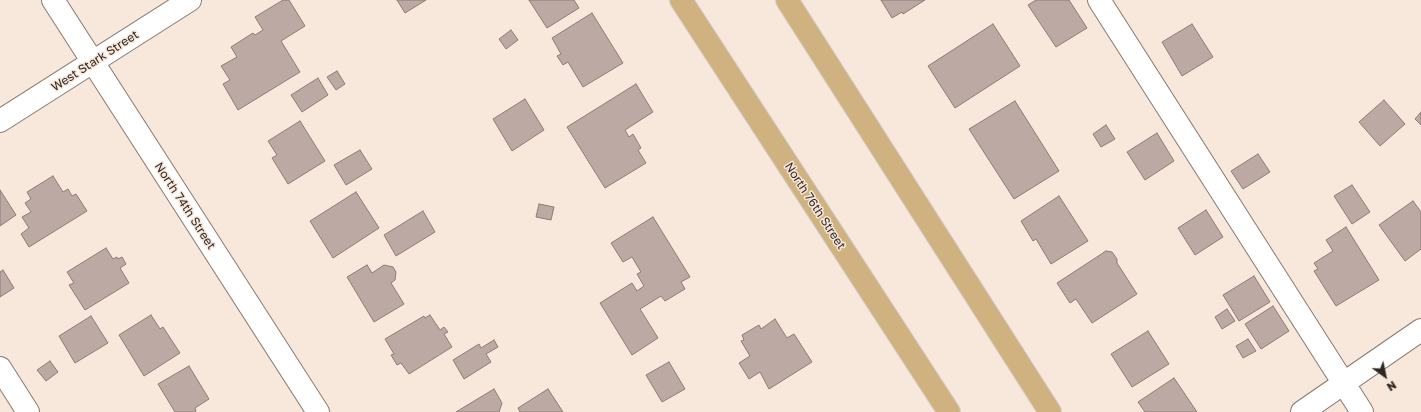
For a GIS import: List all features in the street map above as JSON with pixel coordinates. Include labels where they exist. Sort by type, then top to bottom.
[{"type":"main road","name":"North 76th Street","points":[[681,0],[949,412]]},
{"type":"main road","points":[[787,0],[1050,412]]},
{"type":"street","name":"North 74th Street","points":[[52,0],[318,412]]},
{"type":"street","name":"West Stark Street","points":[[0,121],[190,0]]},
{"type":"street","points":[[1099,0],[1362,412]]},
{"type":"street","points":[[1302,412],[1421,330]]},
{"type":"street","points":[[0,368],[28,412]]},
{"type":"building","points":[[283,0],[289,0],[305,26],[281,41],[300,72],[238,110],[223,84],[230,80],[221,66],[237,57],[231,47],[253,33],[255,35],[263,30],[255,17]]},
{"type":"building","points":[[397,0],[426,0],[405,13]]},
{"type":"building","points":[[529,0],[574,0],[579,8],[547,28]]},
{"type":"building","points":[[881,0],[925,0],[903,14],[902,12],[892,18]]},
{"type":"building","points":[[1036,0],[1069,0],[1087,28],[1056,47],[1028,5]]},
{"type":"building","points":[[592,13],[623,63],[583,87],[568,62],[563,65],[557,56],[561,54],[552,38]]},
{"type":"building","points":[[993,24],[1020,66],[955,108],[928,66]]},
{"type":"building","points":[[1192,24],[1213,57],[1182,76],[1162,42]]},
{"type":"building","points":[[511,30],[518,40],[506,49],[499,39]]},
{"type":"building","points":[[337,71],[345,84],[336,90],[327,77]]},
{"type":"building","points":[[318,78],[328,95],[302,112],[291,95]]},
{"type":"building","points":[[636,84],[653,112],[625,130],[629,137],[633,134],[641,148],[638,150],[646,163],[605,188],[567,127]]},
{"type":"building","points":[[525,99],[544,130],[512,151],[493,119]]},
{"type":"building","points":[[1384,100],[1405,124],[1380,146],[1359,122]]},
{"type":"building","points":[[1015,101],[1059,171],[1014,199],[969,129]]},
{"type":"building","points":[[1421,112],[1421,125],[1415,119]]},
{"type":"building","points":[[300,121],[325,161],[288,184],[272,158],[277,155],[268,141]]},
{"type":"building","points":[[1106,125],[1115,139],[1101,147],[1093,134]]},
{"type":"building","points":[[1157,133],[1174,161],[1145,180],[1127,152]]},
{"type":"building","points":[[360,150],[372,169],[346,185],[334,165]]},
{"type":"building","points":[[1258,154],[1270,172],[1243,189],[1231,171]]},
{"type":"building","points":[[53,176],[63,192],[68,189],[72,196],[76,194],[87,211],[29,247],[21,234],[29,228],[22,217],[31,212],[25,203],[31,199],[27,192]]},
{"type":"building","points":[[1352,185],[1370,212],[1352,224],[1334,196]]},
{"type":"building","points":[[0,190],[16,215],[0,226]]},
{"type":"building","points":[[356,192],[379,228],[333,258],[310,221]]},
{"type":"building","points":[[1059,196],[1088,241],[1051,264],[1036,239],[1033,241],[1021,221]]},
{"type":"building","points":[[1413,201],[1421,212],[1421,249],[1405,261],[1379,225]]},
{"type":"building","points":[[539,204],[554,207],[551,220],[536,217]]},
{"type":"building","points":[[1206,210],[1223,237],[1195,255],[1178,228]]},
{"type":"building","points":[[423,211],[435,232],[396,256],[384,235]]},
{"type":"building","points":[[653,217],[690,277],[681,282],[685,289],[665,301],[661,296],[640,309],[658,338],[632,355],[600,303],[632,283],[637,291],[644,286],[637,274],[641,272],[632,257],[623,262],[611,243]]},
{"type":"building","points":[[1346,227],[1379,280],[1336,306],[1314,271],[1318,269],[1314,263],[1333,251],[1326,240]]},
{"type":"building","points":[[106,248],[113,259],[122,257],[126,264],[120,268],[129,283],[85,310],[69,285],[74,283],[67,272]]},
{"type":"building","points":[[1106,251],[1112,252],[1117,259],[1117,263],[1137,294],[1092,323],[1076,299],[1070,303],[1057,283]]},
{"type":"building","points":[[367,265],[372,273],[384,265],[393,267],[396,272],[395,280],[391,283],[404,304],[374,322],[347,277]]},
{"type":"building","points":[[3,270],[14,288],[0,297],[0,272]]},
{"type":"building","points":[[1254,276],[1270,302],[1239,321],[1223,295]]},
{"type":"building","points":[[1273,306],[1289,331],[1261,349],[1245,324]]},
{"type":"building","points":[[1227,309],[1235,321],[1222,329],[1215,317]]},
{"type":"building","points":[[151,315],[160,329],[163,327],[180,353],[144,376],[119,335]]},
{"type":"building","points":[[430,315],[440,330],[444,327],[448,332],[444,334],[452,347],[409,374],[401,363],[397,365],[391,355],[394,354],[385,339],[424,316],[425,318]]},
{"type":"building","points":[[91,316],[108,343],[75,363],[59,336]]},
{"type":"building","points":[[775,319],[787,338],[794,334],[812,362],[769,389],[760,372],[749,379],[739,363],[750,356],[741,341],[744,340],[742,335],[759,325],[761,329]]},
{"type":"building","points":[[1148,331],[1169,364],[1132,387],[1111,354]]},
{"type":"building","points":[[1248,339],[1256,351],[1243,358],[1236,346]]},
{"type":"building","points":[[494,340],[498,347],[486,354],[491,362],[464,379],[453,360],[479,344],[481,348]]},
{"type":"building","points":[[50,361],[58,372],[46,381],[37,370]]},
{"type":"building","points":[[669,362],[685,389],[662,402],[646,375]]},
{"type":"building","points":[[189,366],[209,399],[195,408],[196,411],[194,412],[175,412],[158,384]]},
{"type":"building","points":[[1174,378],[1197,412],[1145,412],[1138,402]]},
{"type":"building","points":[[494,389],[502,403],[499,412],[456,412]]},
{"type":"building","points":[[548,389],[563,412],[520,412],[518,408]]}]
